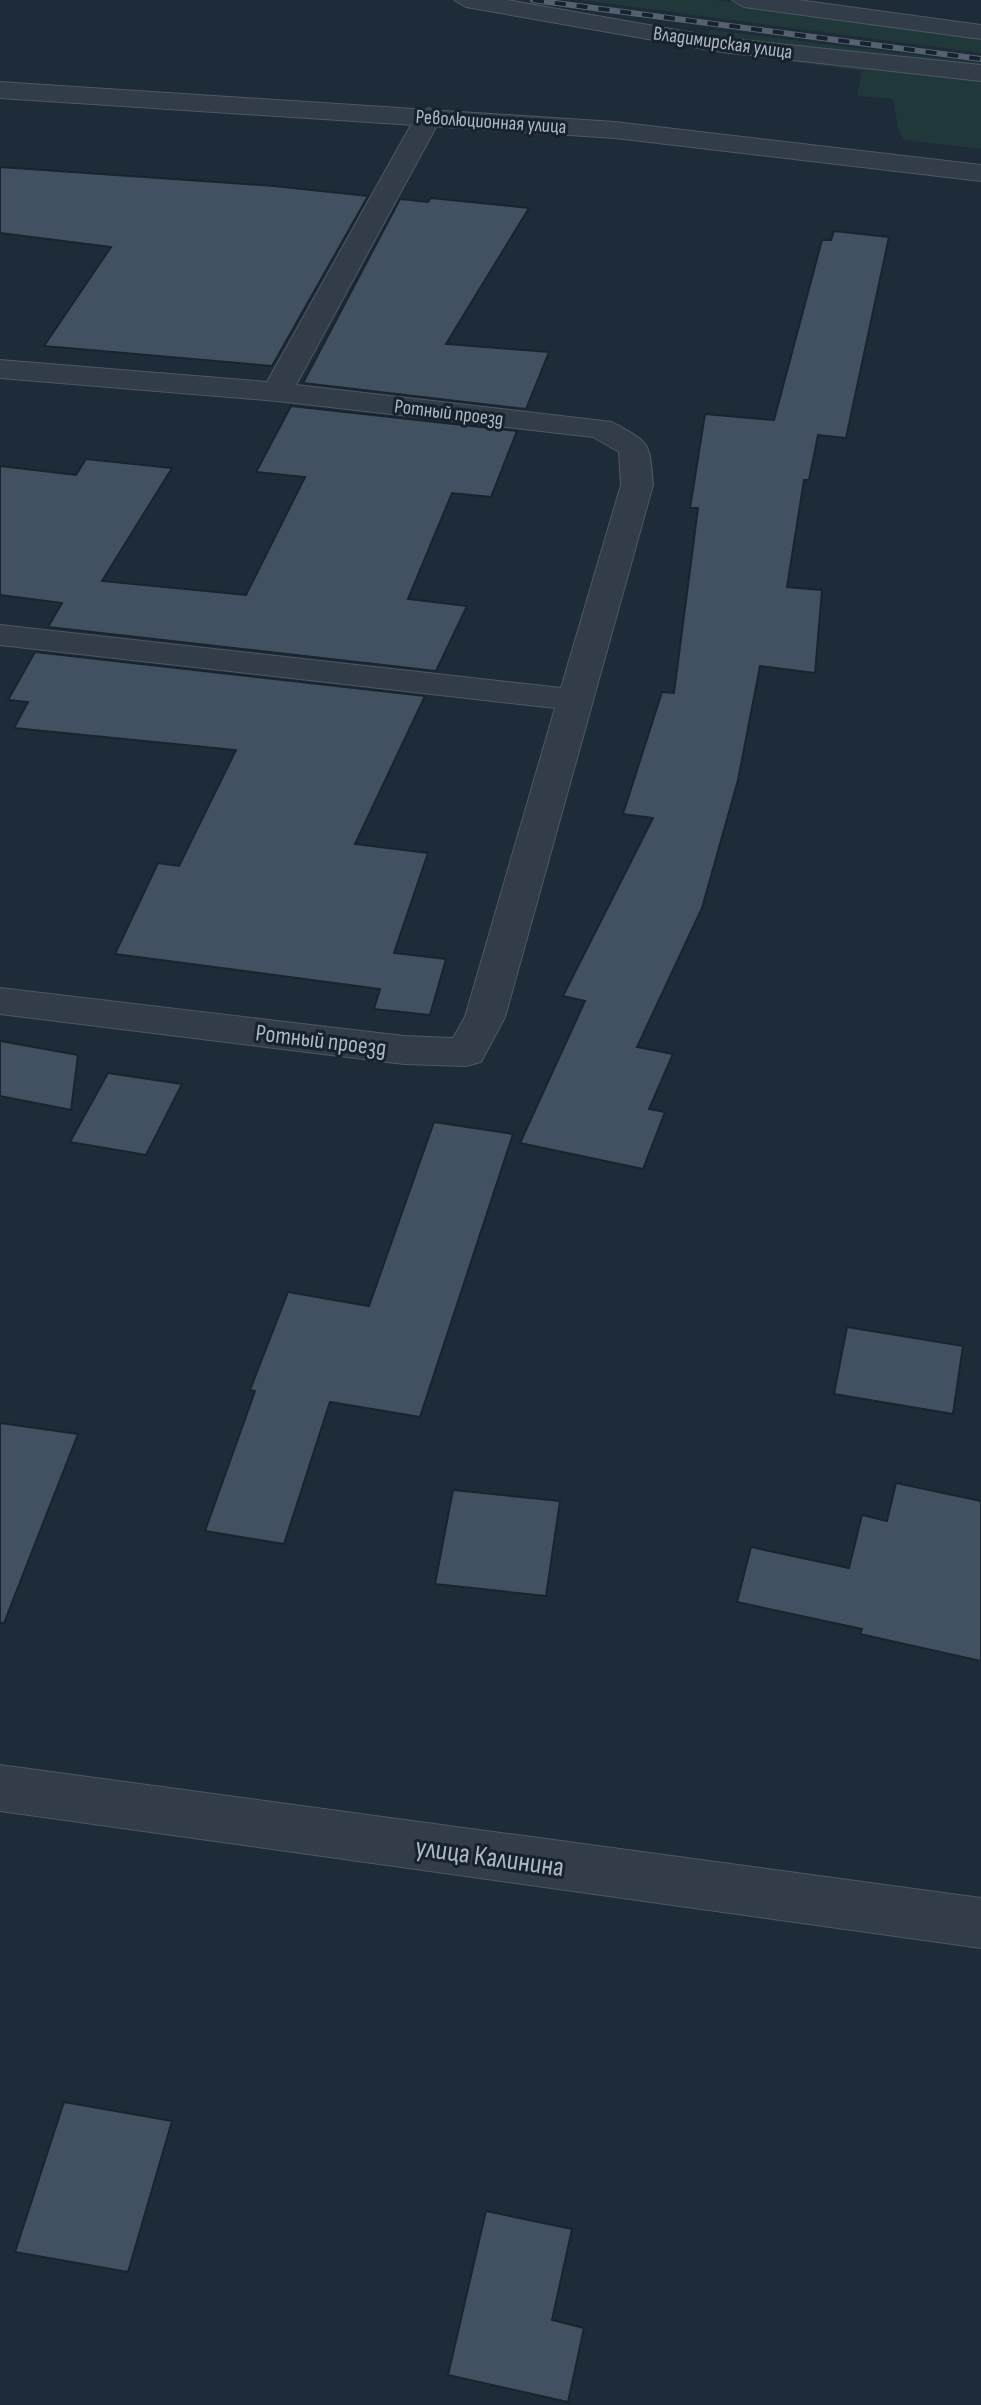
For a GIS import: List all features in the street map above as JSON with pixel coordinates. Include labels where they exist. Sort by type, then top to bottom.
[{"type":"street","name":"Владимирская улица","points":[[466,0],[722,45],[981,73]]},
{"type":"street","name":"Владимирская улица","points":[[744,0],[981,32]]},
{"type":"street","name":"Революционная улица","points":[[0,90],[615,130],[981,173]]},
{"type":"street","points":[[277,392],[429,116]]},
{"type":"street","name":"Ротный проезд","points":[[0,369],[277,392],[601,429],[634,448],[637,485],[485,1017],[466,1052],[404,1050],[0,1001]]},
{"type":"street","points":[[0,635],[577,700]]},
{"type":"street","name":"улица Калинина","points":[[0,1788],[981,1923]]},
{"type":"green space","points":[[582,0],[715,0],[981,35],[981,53]]},
{"type":"green space","points":[[710,30],[981,63],[981,70],[706,36]]},
{"type":"green space","points":[[701,44],[981,76],[981,149],[904,140],[898,129],[893,99],[857,96],[862,71],[699,50]]},
{"type":"building","points":[[0,167],[274,186],[368,196],[272,366],[44,346],[111,247],[0,233]]},
{"type":"building","points":[[431,198],[529,208],[446,344],[549,352],[526,409],[303,383],[400,199],[428,202]]},
{"type":"building","points":[[834,231],[889,237],[846,438],[818,435],[809,480],[804,480],[787,587],[822,590],[815,673],[760,666],[738,780],[702,908],[637,1047],[673,1054],[649,1109],[665,1112],[643,1169],[520,1143],[585,1001],[563,996],[653,818],[623,814],[662,692],[674,693],[698,508],[690,508],[705,414],[774,420],[822,240],[831,240]]},
{"type":"building","points":[[291,406],[517,431],[491,497],[452,493],[408,599],[467,606],[436,671],[48,627],[62,603],[0,595],[0,466],[76,475],[86,459],[172,468],[102,581],[246,595],[305,477],[256,472]]},
{"type":"building","points":[[35,652],[425,696],[355,844],[428,853],[394,953],[446,959],[430,1015],[374,1009],[380,989],[115,954],[158,863],[179,866],[236,750],[14,728],[28,702],[8,700]]},
{"type":"building","points":[[0,1041],[78,1055],[71,1110],[0,1096]]},
{"type":"building","points":[[108,1073],[182,1084],[146,1155],[70,1142]]},
{"type":"building","points":[[434,1122],[513,1134],[420,1417],[330,1402],[284,1544],[205,1531],[255,1391],[250,1390],[288,1292],[369,1306]]},
{"type":"building","points":[[847,1327],[963,1346],[953,1414],[834,1394]]},
{"type":"building","points":[[0,1423],[78,1434],[4,1623],[0,1623]]},
{"type":"building","points":[[896,1483],[981,1501],[981,1661],[860,1634],[862,1629],[737,1602],[751,1547],[849,1568],[862,1515],[887,1521]]},
{"type":"building","points":[[453,1490],[560,1501],[546,1596],[435,1584]]},
{"type":"building","points":[[64,2102],[172,2121],[128,2272],[15,2252]]},
{"type":"building","points":[[486,2211],[572,2229],[552,2320],[584,2328],[568,2402],[448,2375]]},
{"type":"railway","points":[[533,0],[981,59]]}]
